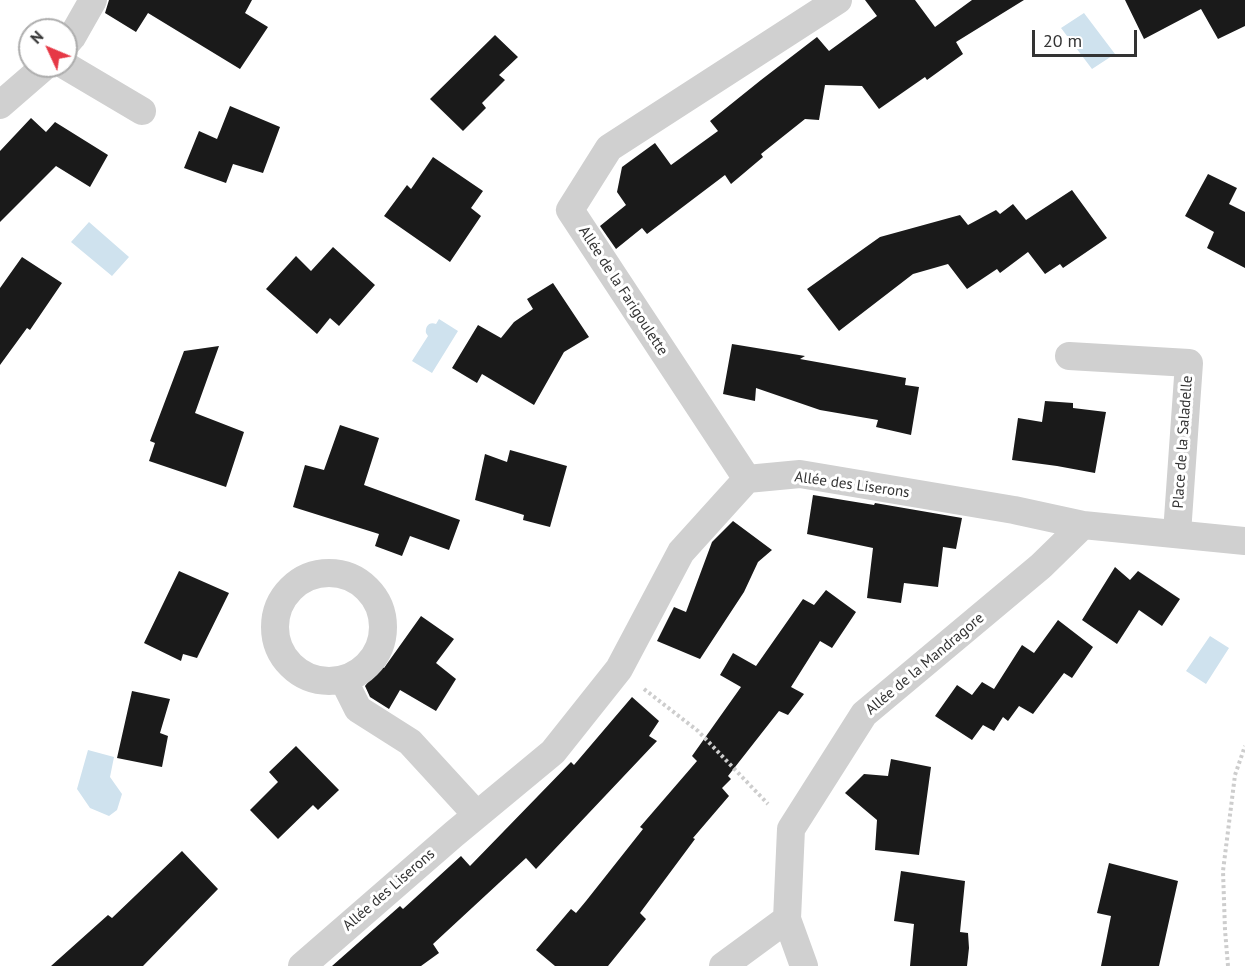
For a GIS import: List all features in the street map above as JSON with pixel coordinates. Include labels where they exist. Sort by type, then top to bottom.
[{"type":"street","points":[[78,26],[93,0]]},
{"type":"street","name":"Allée de la Farigoulette","points":[[747,479],[570,210],[609,148],[838,0]]},
{"type":"street","points":[[78,73],[142,111]]},
{"type":"street","points":[[0,105],[31,78]]},
{"type":"street","name":"Place de la Saladelle","points":[[1069,356],[1189,363],[1177,533]]},
{"type":"street","name":"Allée des Liserons","points":[[302,966],[553,752],[619,669],[681,552],[747,479],[800,474],[1014,510],[1083,525],[1245,541]]},
{"type":"street","name":"Allée de la Mandragore","points":[[804,966],[787,919],[791,829],[864,714],[1041,567],[1083,525]]},
{"type":"street","points":[[343,679],[358,709],[410,742],[477,815]]},
{"type":"street","points":[[723,966],[787,919]]},
{"type":"path","points":[[619,669],[698,730],[791,829]]},
{"type":"path","points":[[1228,966],[1224,871],[1235,775],[1245,746]]},
{"type":"water","points":[[1084,13],[1115,54],[1092,69],[1061,28]]},
{"type":"water","points":[[89,222],[129,257],[112,276],[71,242]]},
{"type":"water","points":[[439,319],[458,331],[432,373],[412,361],[428,336],[427,327],[431,323],[436,324]]},
{"type":"water","points":[[1210,636],[1229,648],[1206,684],[1186,671]]},
{"type":"water","points":[[88,750],[114,757],[110,777],[122,794],[117,810],[109,816],[90,808],[77,789]]},
{"type":"building","points":[[109,0],[252,0],[245,13],[268,27],[240,69],[148,13],[136,32],[105,13]]},
{"type":"building","points":[[865,0],[915,0],[935,27],[972,0],[1024,0],[956,42],[963,54],[927,80],[925,77],[879,109],[862,86],[825,85],[819,120],[805,119],[761,154],[763,157],[731,184],[725,175],[647,234],[642,228],[616,249],[600,226],[626,205],[617,192],[622,167],[655,143],[671,165],[718,131],[710,121],[817,37],[829,51],[877,16]]},
{"type":"building","points":[[1125,0],[1245,0],[1245,26],[1218,39],[1201,9],[1144,39]]},
{"type":"building","points":[[495,35],[518,57],[499,75],[505,80],[482,103],[486,108],[463,131],[430,99]]},
{"type":"building","points":[[230,106],[280,127],[263,173],[233,164],[226,183],[184,168],[199,131],[217,139]]},
{"type":"building","points":[[31,118],[46,132],[55,122],[108,155],[90,187],[56,166],[0,222],[0,151]]},
{"type":"building","points":[[433,157],[483,191],[471,208],[481,216],[450,262],[384,216],[407,185],[411,189]]},
{"type":"building","points":[[1208,174],[1237,188],[1229,204],[1245,212],[1245,268],[1207,248],[1214,232],[1185,216]]},
{"type":"building","points":[[1072,190],[1107,238],[1063,268],[1060,264],[1045,274],[1028,252],[1000,273],[997,269],[967,289],[948,264],[913,274],[839,331],[807,289],[880,237],[960,215],[968,225],[996,210],[1000,214],[1013,204],[1026,220]]},
{"type":"building","points":[[333,247],[375,285],[339,326],[330,318],[317,334],[266,289],[296,256],[311,271]]},
{"type":"building","points":[[22,257],[62,283],[30,330],[27,328],[0,365],[0,288]]},
{"type":"building","points":[[553,283],[589,337],[564,352],[534,405],[482,374],[477,383],[452,368],[478,325],[501,338],[514,322],[533,309],[527,299]]},
{"type":"building","points":[[732,344],[805,356],[800,359],[906,378],[905,385],[919,387],[911,435],[876,427],[878,420],[820,410],[756,388],[755,401],[723,394]]},
{"type":"building","points":[[219,346],[195,413],[244,432],[226,487],[149,461],[155,443],[150,441],[184,351]]},
{"type":"building","points":[[1045,401],[1073,403],[1073,408],[1106,412],[1095,473],[1012,460],[1018,418],[1042,422]]},
{"type":"building","points":[[340,425],[379,438],[364,485],[460,520],[449,550],[410,536],[402,556],[375,546],[379,534],[293,507],[305,465],[324,470]]},
{"type":"building","points":[[510,450],[567,466],[550,527],[523,520],[524,515],[475,500],[485,454],[507,462]]},
{"type":"building","points":[[813,495],[962,518],[956,549],[943,547],[938,587],[904,583],[901,603],[867,598],[873,548],[807,534]]},
{"type":"building","points":[[733,521],[772,550],[758,562],[744,592],[700,659],[657,641],[674,607],[686,612],[712,542]]},
{"type":"building","points":[[1115,567],[1130,580],[1138,571],[1180,599],[1162,626],[1139,610],[1117,644],[1082,620]]},
{"type":"building","points":[[179,571],[229,593],[197,658],[183,654],[181,661],[144,643]]},
{"type":"building","points":[[826,590],[856,612],[832,648],[820,641],[791,687],[804,694],[788,715],[779,711],[728,776],[731,779],[722,788],[729,796],[693,838],[695,839],[640,913],[646,919],[608,966],[555,966],[536,950],[571,909],[576,913],[643,829],[640,827],[697,761],[692,756],[741,687],[720,675],[733,653],[756,666],[803,599],[814,605]]},
{"type":"building","points":[[421,616],[454,639],[436,663],[456,679],[436,711],[400,690],[389,709],[370,697],[365,686],[381,666],[384,668]]},
{"type":"building","points":[[1058,620],[1093,647],[1072,678],[1064,673],[1033,714],[1019,706],[1008,721],[1003,717],[994,731],[983,725],[972,740],[935,716],[957,685],[972,695],[982,682],[994,689],[1022,645],[1034,653]]},
{"type":"building","points":[[132,691],[170,699],[160,733],[168,736],[162,767],[117,758]]},
{"type":"building","points":[[632,697],[659,721],[649,736],[657,741],[536,869],[526,858],[433,944],[439,953],[421,966],[332,966],[400,906],[403,909],[461,856],[470,866],[571,762],[574,765]]},
{"type":"building","points":[[296,746],[339,790],[318,810],[313,805],[278,839],[250,810],[278,782],[269,772]]},
{"type":"building","points":[[891,759],[931,767],[919,855],[875,850],[877,820],[845,793],[864,774],[888,776]]},
{"type":"building","points":[[182,851],[218,889],[143,966],[51,966],[108,915],[112,918]]},
{"type":"building","points":[[1109,863],[1178,881],[1159,966],[1101,966],[1111,916],[1097,913]]},
{"type":"building","points":[[901,871],[965,881],[960,932],[968,933],[967,966],[910,966],[914,924],[894,921]]}]
